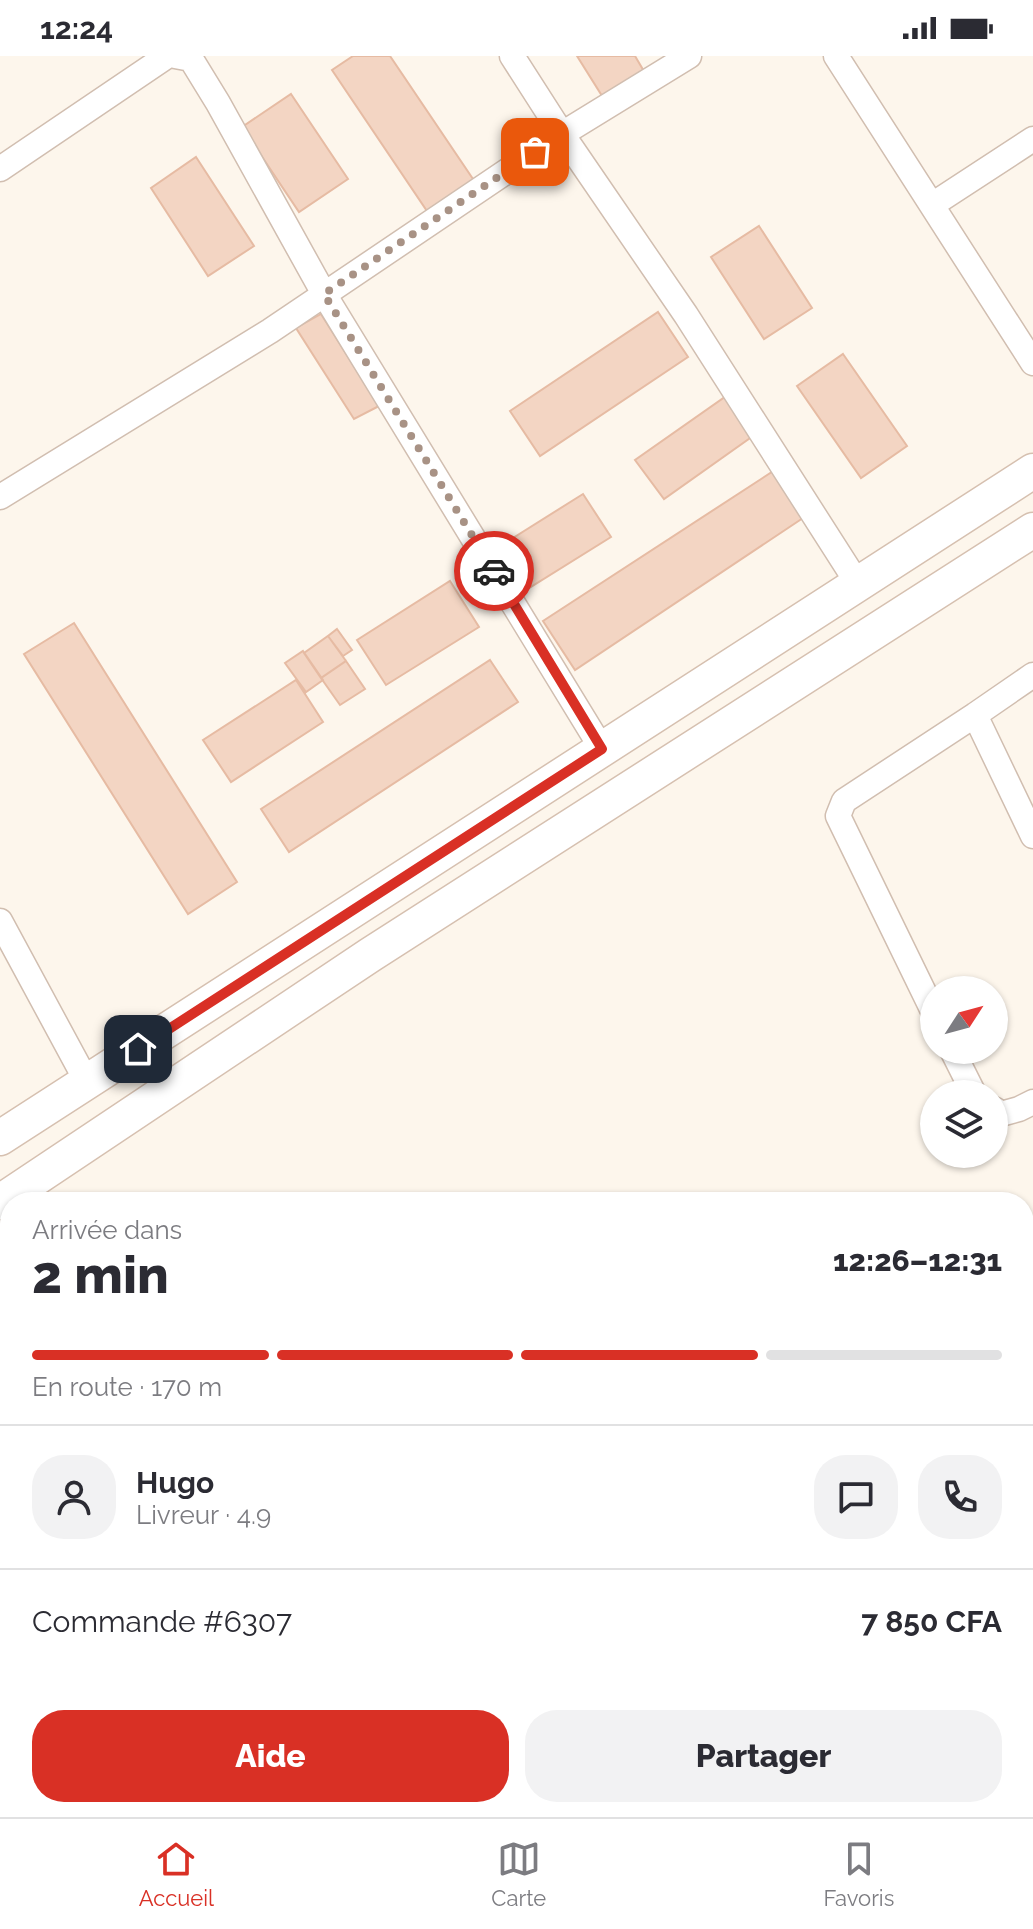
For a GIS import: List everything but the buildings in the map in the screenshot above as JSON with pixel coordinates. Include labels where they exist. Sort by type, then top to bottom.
[{"type":"street","points":[[0,169],[167,56]]},
{"type":"street","points":[[175,56],[191,59],[212,92],[324,294],[602,749]]},
{"type":"street","points":[[512,56],[686,315],[858,584]]},
{"type":"street","points":[[0,497],[270,331],[562,134],[689,56]]},
{"type":"street","points":[[836,56],[1033,363]]},
{"type":"street","points":[[932,205],[1033,139]]},
{"type":"street","points":[[0,1138],[1033,471]]},
{"type":"street","points":[[15,1192],[370,955],[1033,530]]},
{"type":"street","points":[[920,984],[838,816],[844,801],[1033,675]]},
{"type":"street","points":[[975,715],[1033,836]]},
{"type":"street","points":[[0,921],[87,1082]]},
{"type":"street","points":[[1008,1112],[1033,1102]]},
{"type":"way so far","points":[[494,571],[324,294],[535,152]]},
{"type":"route","points":[[138,1049],[602,749],[494,571]]}]
